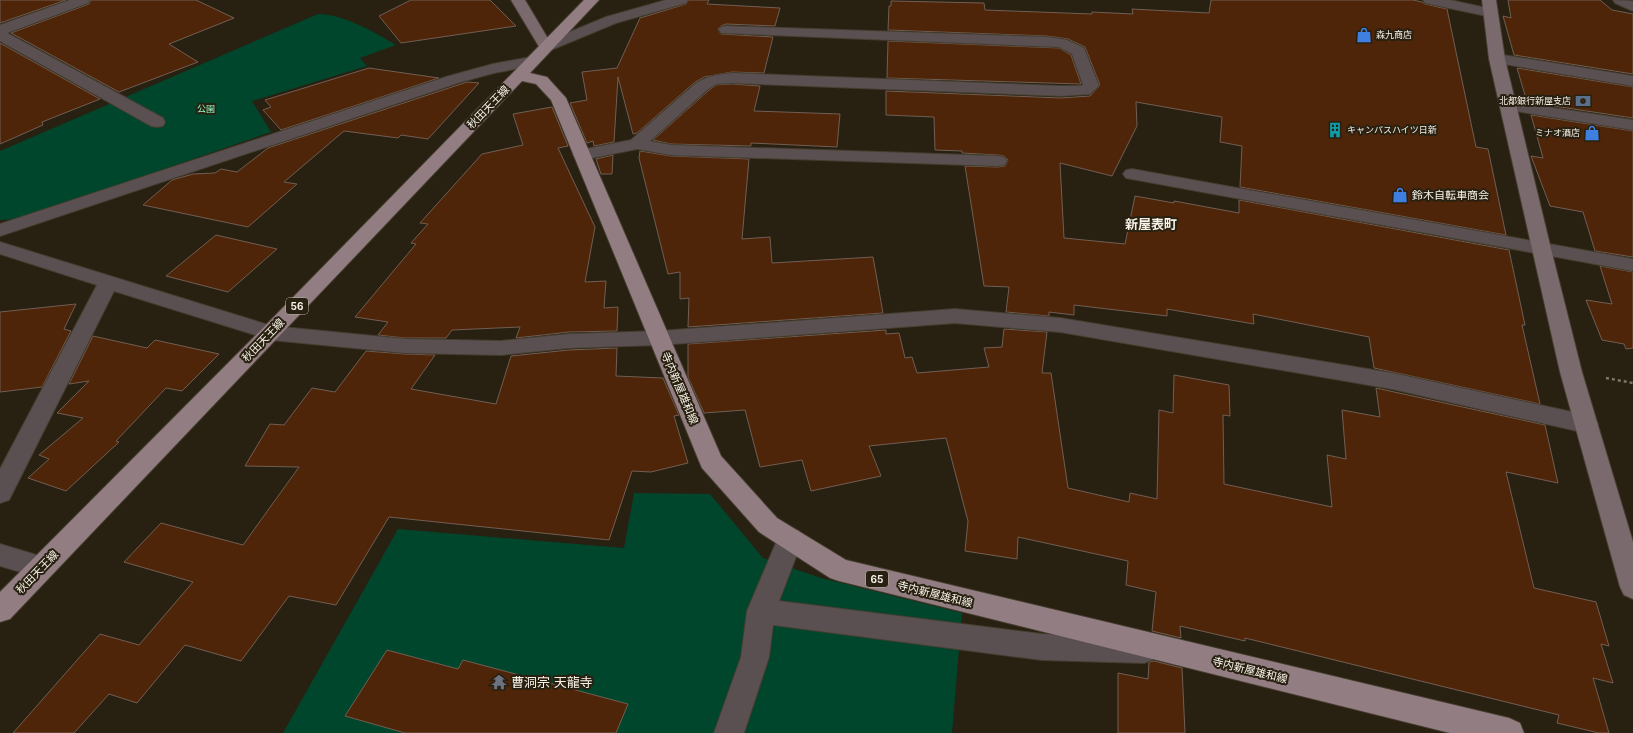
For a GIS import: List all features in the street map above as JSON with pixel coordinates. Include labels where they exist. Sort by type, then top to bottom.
[{"type":"main road","name":"秋田天王線","points":[[0,610],[592,0]]},
{"type":"main road","name":"寺内新屋雄和線","points":[[525,69],[542,80],[558,98],[711,462],[768,525],[839,570],[1509,733]]},
{"type":"street","points":[[0,30],[83,0]]},
{"type":"street","points":[[518,0],[546,47],[611,20],[681,0]]},
{"type":"street","points":[[1430,0],[1490,6],[1497,59],[1541,249],[1586,424],[1633,587]]},
{"type":"street","points":[[1620,0],[1633,7]]},
{"type":"street","points":[[637,144],[701,87],[712,80],[732,78],[1084,92],[1091,86],[1079,51],[1062,43],[1047,41],[726,30]]},
{"type":"street","points":[[0,35],[157,122]]},
{"type":"street","points":[[1497,59],[1633,81]]},
{"type":"street","points":[[0,230],[455,79],[493,68],[525,69]]},
{"type":"street","points":[[1508,106],[1633,125]]},
{"type":"street","points":[[582,155],[637,144],[671,150],[998,161]]},
{"type":"street","points":[[1132,174],[1633,265]]},
{"type":"street","points":[[0,248],[271,332],[405,346],[502,348],[569,341],[660,338],[955,316],[1060,325],[1392,381],[1586,424]]},
{"type":"street","points":[[0,493],[108,282]]},
{"type":"street","points":[[729,733],[755,657],[761,611],[790,539]]},
{"type":"street","points":[[0,556],[41,567]]},
{"type":"street","points":[[761,611],[1042,647],[1172,651]]},
{"type":"green space","name":"公園","points":[[318,14],[348,20],[369,29],[396,45],[360,58],[367,66],[252,101],[271,132],[19,219],[0,220],[0,151]]},
{"type":"green space","points":[[634,493],[710,494],[763,558],[821,578],[962,613],[952,733],[283,733],[398,529],[624,548]]},
{"type":"building","points":[[0,0],[66,0],[0,23]]},
{"type":"building","points":[[91,0],[196,0],[234,18],[169,44],[198,62],[119,92],[11,33],[89,4]]},
{"type":"building","points":[[411,0],[490,0],[516,26],[401,43],[379,16]]},
{"type":"building","points":[[689,0],[709,0],[707,4],[780,8],[775,26],[726,24],[718,29],[721,34],[773,37],[764,73],[732,72],[704,77],[694,83],[637,133],[633,134],[618,77],[614,142],[594,146],[593,141],[587,143],[570,103],[587,100],[582,72],[617,68],[640,18],[686,4]]},
{"type":"building","points":[[1211,0],[1413,0],[1447,9],[1476,147],[1488,149],[1506,235],[1240,187],[1242,146],[1220,142],[1222,117],[1136,102],[1137,126],[1112,176],[1060,163],[1064,238],[1125,244],[1135,196],[1174,203],[1174,201],[1239,213],[1239,200],[1509,250],[1525,325],[1522,325],[1540,404],[1374,368],[1369,337],[1253,314],[1254,324],[1167,309],[1167,316],[1074,305],[1074,315],[1049,312],[1049,316],[1006,312],[1009,287],[984,286],[965,166],[998,167],[1005,166],[1008,160],[1004,156],[998,155],[935,150],[934,117],[886,115],[886,91],[1061,98],[1090,96],[1100,85],[1085,47],[1068,39],[1047,36],[888,30],[889,6],[891,6],[891,1],[984,3],[985,10],[1133,14],[1132,9],[1209,13]]},
{"type":"building","points":[[1508,0],[1600,0],[1612,10],[1633,14],[1633,74],[1514,55],[1503,16],[1511,18]]},
{"type":"building","points":[[888,41],[1059,48],[1071,55],[1081,84],[887,78]]},
{"type":"building","points":[[0,43],[100,99],[42,122],[43,125],[0,144]]},
{"type":"building","points":[[369,68],[439,78],[281,130],[263,110],[271,107],[265,100]]},
{"type":"building","name":"北都銀行新屋支店","points":[[1517,68],[1633,87],[1633,118],[1527,102]]},
{"type":"building","points":[[467,82],[479,83],[428,139],[401,135],[398,138],[344,131],[284,182],[297,184],[248,227],[143,205],[172,180],[193,174],[215,173],[221,169],[237,172],[268,148]]},
{"type":"building","points":[[732,84],[760,86],[754,111],[840,114],[837,147],[751,143],[751,146],[671,144],[653,140],[716,85]]},
{"type":"building","points":[[552,107],[568,146],[558,148],[595,227],[585,282],[606,281],[604,308],[618,307],[617,331],[569,332],[516,338],[520,327],[452,330],[446,338],[405,338],[378,335],[388,322],[355,317],[416,244],[411,243],[428,224],[420,223],[482,154],[523,145],[513,114]]},
{"type":"building","points":[[1531,115],[1633,131],[1633,257],[1595,251],[1583,212],[1550,206],[1531,156],[1543,158]]},
{"type":"building","points":[[640,151],[671,156],[749,159],[742,239],[770,237],[772,263],[873,257],[883,313],[688,327],[689,298],[680,299],[680,272],[668,274],[639,158]]},
{"type":"building","points":[[613,155],[612,174],[601,174],[596,159]]},
{"type":"building","points":[[216,235],[277,249],[228,292],[166,276]]},
{"type":"building","points":[[1600,266],[1633,272],[1633,348],[1626,349],[1624,344],[1602,340],[1586,300],[1612,304]]},
{"type":"building","points":[[76,304],[64,329],[71,331],[42,387],[0,392],[0,312]]},
{"type":"building","points":[[1004,329],[1047,332],[1042,373],[1051,373],[1068,488],[1129,502],[1130,493],[1157,499],[1159,410],[1173,413],[1174,375],[1229,385],[1230,416],[1223,415],[1224,484],[1332,507],[1327,455],[1346,459],[1342,410],[1380,417],[1376,388],[1545,425],[1558,483],[1506,472],[1534,588],[1596,602],[1609,646],[1601,644],[1613,683],[1593,678],[1609,733],[1599,733],[1557,723],[1559,715],[1245,638],[1245,641],[1180,626],[1181,638],[1152,631],[1156,592],[1126,585],[1128,561],[1018,537],[1017,559],[965,551],[968,521],[946,438],[869,446],[881,476],[811,491],[802,460],[760,467],[745,410],[704,413],[688,377],[688,344],[886,330],[886,334],[899,333],[905,358],[912,357],[917,373],[989,367],[984,348],[1002,347]]},
{"type":"building","points":[[93,336],[147,348],[155,340],[219,354],[182,391],[166,388],[116,441],[119,442],[66,491],[28,478],[49,459],[39,455],[83,418],[57,413],[89,381],[69,384]]},
{"type":"building","points":[[617,348],[616,376],[663,378],[679,415],[674,416],[688,463],[651,472],[632,471],[609,540],[389,517],[336,605],[289,596],[241,661],[185,645],[137,703],[109,694],[74,733],[13,733],[100,634],[139,645],[193,582],[124,562],[161,523],[243,545],[299,467],[245,466],[270,424],[284,425],[312,388],[335,392],[366,351],[435,355],[411,389],[496,404],[511,356],[569,350]]},
{"type":"building","name":"曹洞宗 天龍寺","points":[[387,650],[458,669],[463,660],[628,704],[616,733],[405,733],[345,716]]},
{"type":"building","points":[[1154,661],[1182,668],[1185,733],[1118,733],[1118,673],[1148,679],[1149,662]]},
{"type":"place","name":"森九商店","points":[[1364,35]]},
{"type":"place","name":"北都銀行新屋支店","points":[[1583,101]]},
{"type":"place","name":"キャンパスハイツ日新","points":[[1335,130]]},
{"type":"place","name":"ミナオ酒店","points":[[1592,133]]},
{"type":"place","name":"鈴木自転車商会","points":[[1400,195]]},
{"type":"place","name":"曹洞宗 天龍寺","points":[[499,682]]},
{"type":"district","name":"新屋表町","points":[[1151,224]]}]
